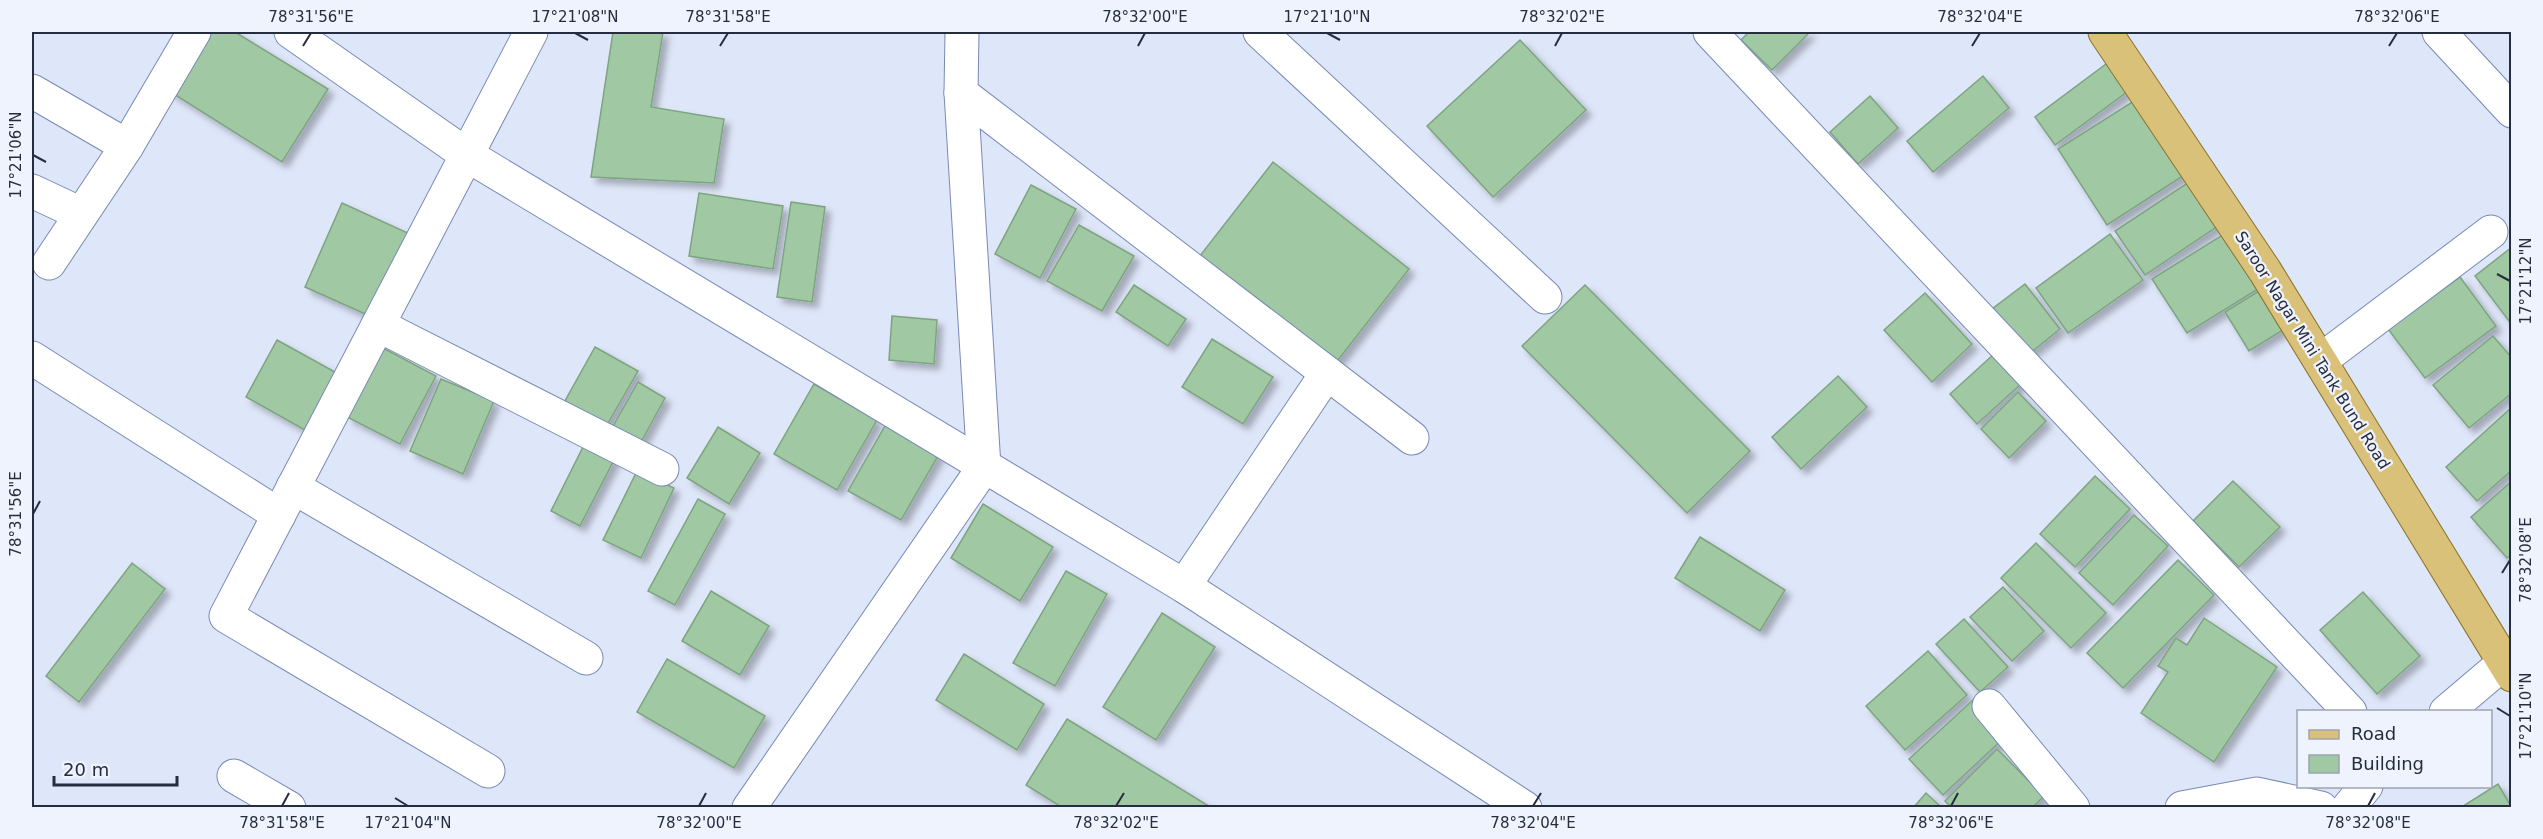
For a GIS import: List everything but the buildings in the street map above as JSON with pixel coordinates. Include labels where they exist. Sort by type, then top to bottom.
[{"type":"main road","name":"Saroor Nagar Mini Tank Bund Road","points":[[2105,32],[2258,261],[2510,665]]},
{"type":"street","points":[[50,262],[127,146],[194,32]]},
{"type":"street","points":[[291,32],[467,155],[1184,586],[1525,807]]},
{"type":"street","points":[[488,771],[226,616],[531,32]]},
{"type":"street","points":[[749,807],[984,467],[961,93],[962,32]]},
{"type":"street","points":[[1260,32],[1545,297]]},
{"type":"street","points":[[1710,32],[2349,710]]},
{"type":"street","points":[[2439,32],[2511,111]]},
{"type":"street","points":[[32,90],[127,146]]},
{"type":"street","points":[[961,93],[1412,438]]},
{"type":"street","points":[[32,191],[81,214]]},
{"type":"street","points":[[2321,360],[2491,232]]},
{"type":"street","points":[[378,325],[662,469]]},
{"type":"street","points":[[32,358],[286,501],[586,658]]},
{"type":"street","points":[[1184,586],[1327,373]]},
{"type":"street","points":[[2447,710],[2510,665]]},
{"type":"street","points":[[1989,706],[2073,807]]},
{"type":"street","points":[[234,776],[289,807]]},
{"type":"street","points":[[2348,807],[2364,788]]},
{"type":"street","points":[[2182,807],[2257,794],[2321,807]]}]
